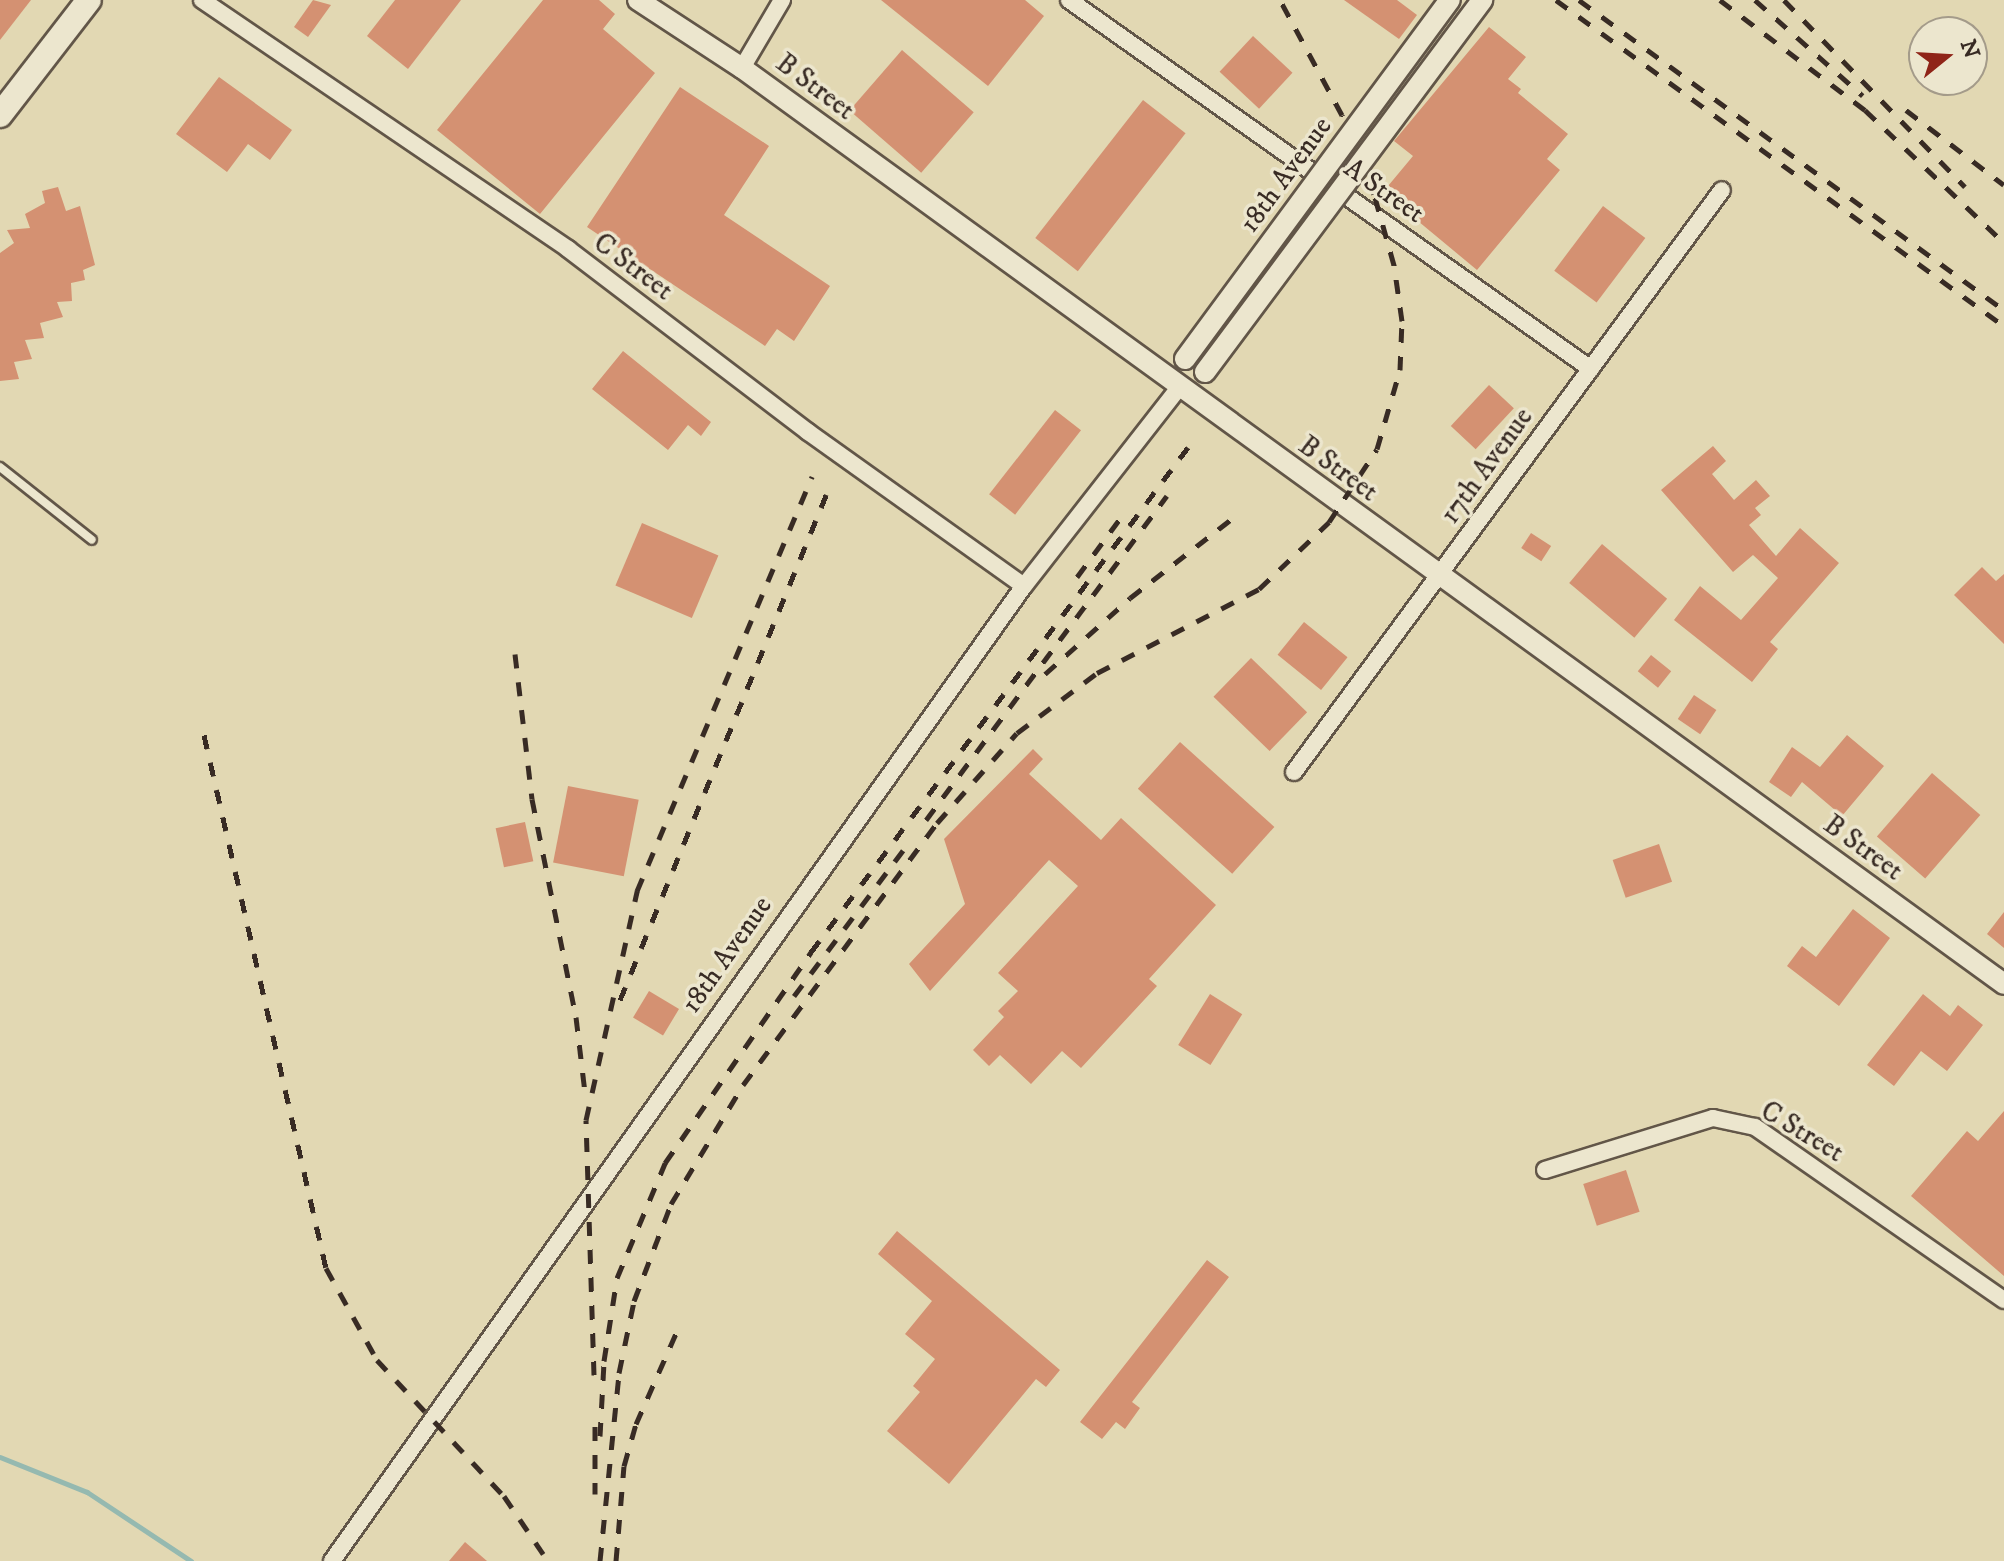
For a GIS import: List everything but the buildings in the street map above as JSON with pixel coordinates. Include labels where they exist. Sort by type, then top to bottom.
[{"type":"main road","points":[[0,115],[89,0]]},
{"type":"street","name":"C Street","points":[[202,0],[568,249],[808,432],[1024,586]]},
{"type":"street","name":"B Street","points":[[638,0],[742,68],[1178,389],[2004,984]]},
{"type":"street","points":[[742,68],[782,0]]},
{"type":"street","name":"A Street","points":[[1069,0],[1591,369]]},
{"type":"street","name":"18th Avenue","points":[[1178,389],[1185,359],[1450,0]]},
{"type":"street","name":"18th Avenue","points":[[332,1561],[1024,586],[1178,389],[1205,372],[1482,0]]},
{"type":"street","name":"17th Avenue","points":[[1294,772],[1722,190]]},
{"type":"street","name":"C Street","points":[[1545,1170],[1713,1118],[1755,1127],[2004,1300]]},
{"type":"lane","points":[[0,467],[92,540]]},
{"type":"waterway","points":[[0,1457],[87,1492],[191,1561]]},
{"type":"railway","points":[[600,1561],[619,1373],[634,1301],[671,1204],[743,1085],[937,823],[1017,733],[1097,673],[1259,589],[1329,522],[1377,449],[1400,370],[1402,321],[1394,265],[1374,194],[1342,115],[1280,0]]},
{"type":"railway","points":[[1556,0],[2004,326]]},
{"type":"railway","points":[[1579,0],[2004,310]]},
{"type":"railway","points":[[1720,0],[1865,110],[2004,243]]},
{"type":"railway","points":[[1755,0],[1863,96]]},
{"type":"railway","points":[[1784,0],[1965,187]]},
{"type":"railway","points":[[1906,110],[2004,185]]},
{"type":"railway","points":[[600,1436],[604,1361],[617,1278],[665,1163],[811,952],[1189,446]]},
{"type":"railway","points":[[594,1375],[586,1120],[637,891],[812,476]]},
{"type":"railway","points":[[620,1000],[827,493]]},
{"type":"railway","points":[[926,820],[1167,496]]},
{"type":"railway","points":[[1045,674],[1130,598],[1239,513]]},
{"type":"railway","points":[[1077,577],[1122,516]]},
{"type":"railway","points":[[515,654],[532,799],[576,1017],[585,1092]]},
{"type":"railway","points":[[204,735],[326,1268],[377,1360],[504,1496],[548,1561]]},
{"type":"railway","points":[[794,996],[904,849]]},
{"type":"railway","points":[[616,1561],[624,1466],[636,1424],[677,1331]]},
{"type":"railway","points":[[595,1426],[595,1494]]}]
